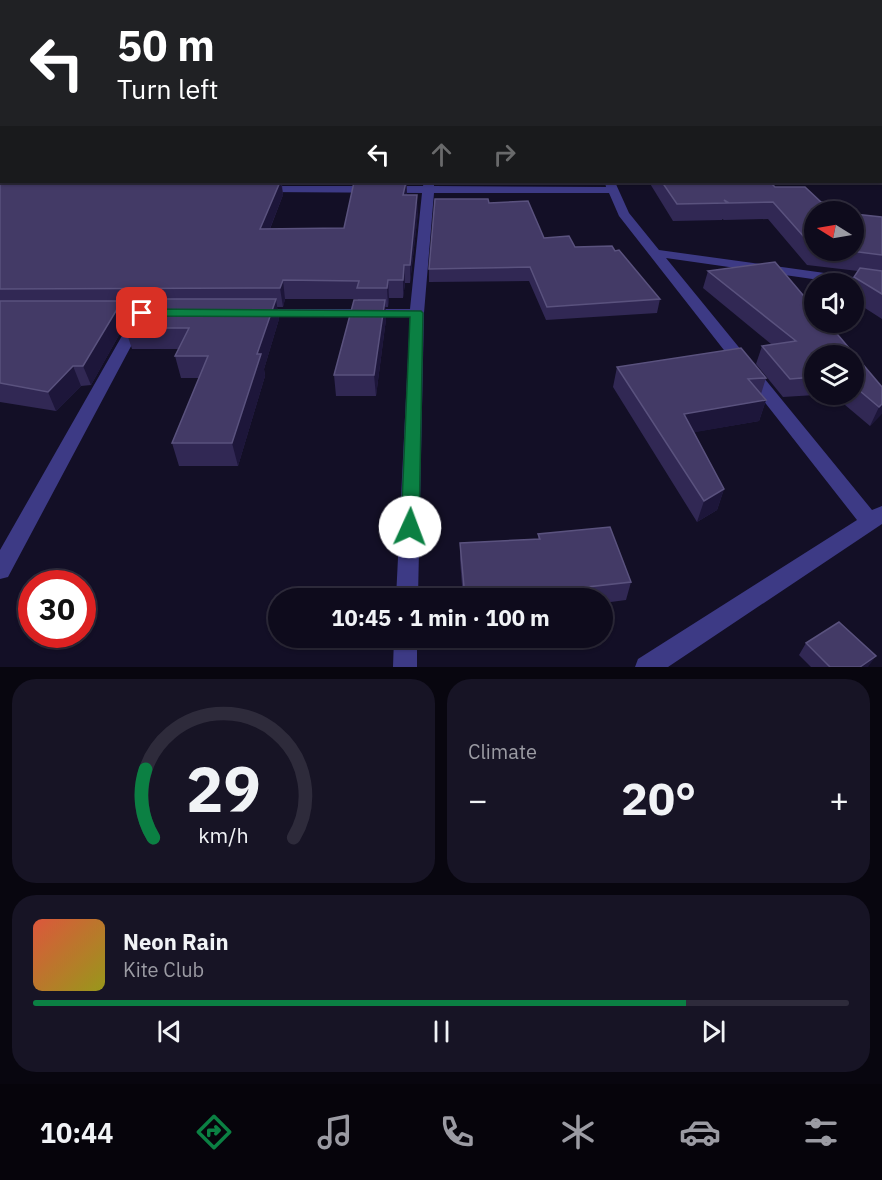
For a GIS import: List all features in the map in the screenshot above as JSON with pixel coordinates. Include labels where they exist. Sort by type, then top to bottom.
[{"type":"street","points":[[407,588],[417,313],[429,186]]},
{"type":"street","points":[[250,189],[612,186],[623,214],[654,253],[876,518],[647,667]]},
{"type":"street","points":[[654,253],[882,285]]},
{"type":"street","points":[[0,570],[142,313]]},
{"type":"street","points":[[237,313],[417,313]]},
{"type":"street","points":[[405,667],[406,648]]},
{"type":"building","points":[[0,183],[280,183],[260,229],[344,228],[354,183],[406,183],[403,195],[417,195],[410,265],[404,265],[403,280],[388,280],[387,288],[357,288],[359,281],[283,280],[280,288],[0,289]]},
{"type":"building","points":[[663,183],[771,183],[775,187],[805,187],[820,201],[804,201],[804,237],[773,202],[729,203],[724,200],[727,203],[677,204]]},
{"type":"building","points":[[435,199],[488,199],[489,203],[528,201],[544,238],[569,236],[575,247],[612,246],[615,251],[619,250],[660,299],[547,307],[530,267],[429,269]]},
{"type":"building","points":[[864,215],[882,217],[882,255],[864,253]]},
{"type":"building","points":[[775,262],[804,296],[804,333],[836,333],[846,345],[804,345],[804,378],[790,379],[762,346],[796,341],[708,271]]},
{"type":"building","points":[[860,268],[882,271],[882,294],[864,283],[864,273],[857,273]]},
{"type":"building","points":[[142,299],[276,299],[257,354],[261,354],[232,443],[172,443],[208,356],[175,356],[189,328],[125,328]]},
{"type":"building","points":[[354,300],[385,300],[374,375],[334,375]]},
{"type":"building","points":[[0,301],[122,301],[83,366],[73,366],[48,392],[0,383]]},
{"type":"building","points":[[741,348],[766,378],[748,379],[766,400],[684,414],[724,489],[704,501],[617,367]]},
{"type":"building","points":[[864,366],[882,387],[882,404],[879,407],[864,394]]},
{"type":"building","points":[[610,527],[631,582],[578,588],[464,588],[460,543],[540,539],[538,534]]},
{"type":"building","points":[[839,622],[876,656],[860,667],[830,667],[806,643]]},
{"type":"route","points":[[142,313],[417,313],[410,527]]}]
